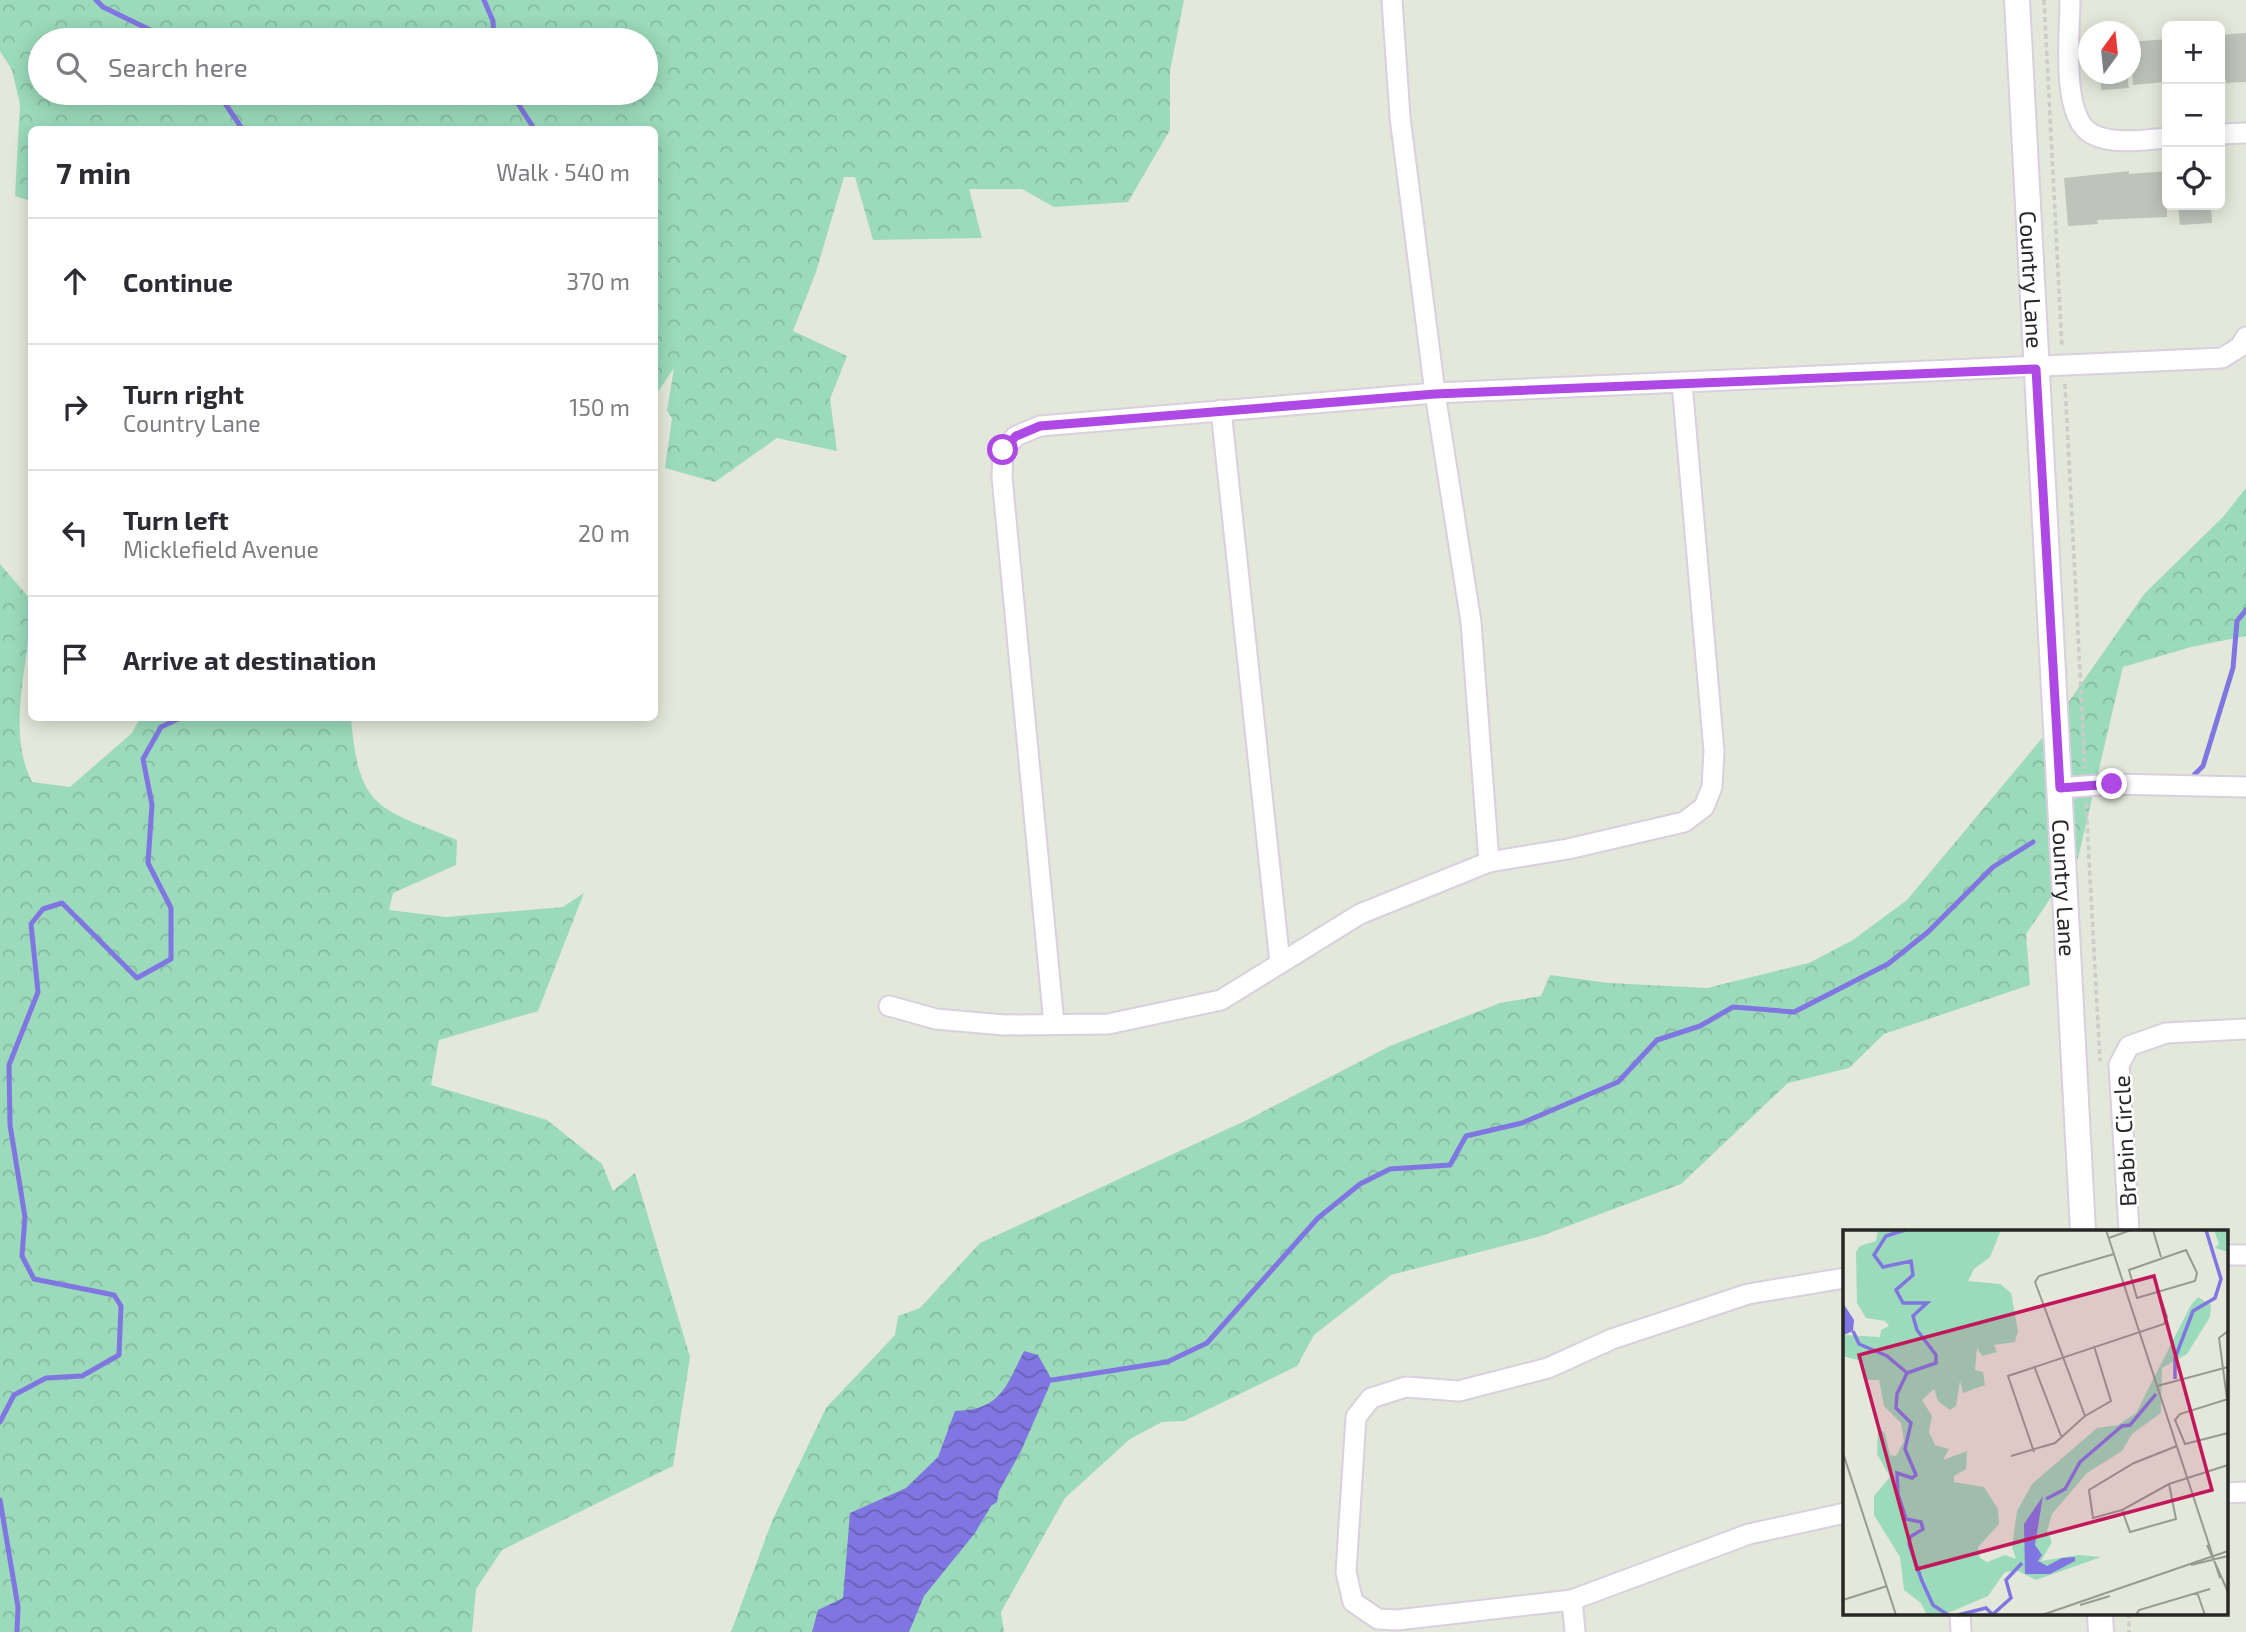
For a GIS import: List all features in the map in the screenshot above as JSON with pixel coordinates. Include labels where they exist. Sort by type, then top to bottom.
[{"type":"street","points":[[1392,0],[1400,117],[1435,394],[1471,622],[1489,862]]},
{"type":"street","name":"Country Lane","points":[[2017,0],[2083,1230]]},
{"type":"street","points":[[2070,0],[2071,103],[2081,124],[2091,134],[2111,139],[2162,138]]},
{"type":"street","points":[[2225,134],[2246,132]]},
{"type":"street","points":[[1054,1024],[1002,477],[1003,450],[1016,436],[1040,426],[1435,394],[2036,369],[2222,358],[2240,347],[2246,337]]},
{"type":"street","points":[[889,1006],[936,1019],[1004,1025],[1108,1024],[1221,1000],[1360,914],[1489,862],[1568,849],[1684,822],[1704,807],[1712,787],[1714,751],[1682,383]]},
{"type":"street","points":[[1221,410],[1280,963]]},
{"type":"street","points":[[2060,788],[2112,784],[2246,787]]},
{"type":"street","name":"Brabin Circle","points":[[2129,1230],[2119,1065],[2129,1046],[2166,1033],[2246,1029]]},
{"type":"street","points":[[2228,1255],[2246,1255]]},
{"type":"street","points":[[1843,1278],[1748,1294],[1612,1339],[1548,1368],[1459,1391],[1406,1387],[1371,1398],[1356,1417],[1346,1572],[1353,1602],[1378,1619],[1397,1620],[1572,1601],[1749,1534],[1843,1513]]},
{"type":"street","points":[[2228,1493],[2246,1492]]},
{"type":"street","points":[[1572,1601],[1575,1632]]},
{"type":"street","points":[[1960,1614],[1961,1632]]},
{"type":"street","points":[[2100,1614],[2101,1632]]},
{"type":"path","points":[[2044,0],[2063,350]]},
{"type":"path","points":[[2065,389],[2085,764]]},
{"type":"path","points":[[2086,812],[2100,1063]]},
{"type":"path","points":[[2129,1614],[2129,1632]]},
{"type":"green space","points":[[0,0],[1184,0],[1170,71],[1170,130],[1128,202],[1054,207],[1022,189],[969,189],[982,238],[873,240],[855,177],[844,177],[816,272],[793,331],[847,356],[830,399],[837,451],[777,438],[715,482],[665,468],[672,418],[667,411],[674,368],[658,392],[658,126],[28,126],[28,200],[15,196],[20,104],[12,70],[0,51]]},
{"type":"green space","points":[[2246,488],[2246,636],[2191,647],[2123,667],[2078,858],[2026,934],[2030,985],[1884,1034],[1849,1068],[1788,1083],[1681,1184],[1541,1236],[1391,1275],[1314,1335],[1297,1366],[1184,1421],[1162,1422],[1130,1439],[1065,1498],[1001,1612],[1004,1632],[731,1632],[772,1521],[826,1408],[895,1335],[898,1316],[920,1308],[980,1243],[1247,1120],[1390,1046],[1500,1003],[1541,996],[1550,975],[1609,983],[1707,988],[1809,963],[1853,940],[1907,900],[2049,730],[2145,593],[2223,517]]},
{"type":"green space","points":[[0,564],[28,597],[28,638],[21,692],[20,738],[32,782],[70,787],[132,733],[138,721],[351,721],[360,772],[367,789],[377,802],[408,820],[457,840],[456,865],[393,893],[389,910],[446,917],[563,907],[584,893],[538,1011],[439,1040],[431,1085],[547,1120],[602,1164],[613,1191],[635,1173],[690,1357],[673,1466],[502,1550],[476,1589],[472,1632],[0,1632]]},
{"type":"water","points":[[1024,1351],[1038,1355],[1052,1380],[1021,1451],[999,1491],[997,1502],[991,1506],[975,1533],[924,1596],[909,1632],[812,1632],[818,1610],[843,1598],[850,1513],[906,1488],[938,1457],[955,1411],[970,1410],[992,1401],[1006,1386]]},
{"type":"building","points":[[2246,33],[2246,82],[2226,83],[2225,35]]},
{"type":"building","points":[[2162,39],[2162,82],[2133,85],[2141,84],[2141,41]]},
{"type":"building","points":[[2101,84],[2128,84],[2129,88],[2101,90]]},
{"type":"building","points":[[2129,171],[2129,174],[2162,171],[2162,210],[2167,210],[2167,217],[2097,220],[2098,224],[2068,226],[2064,178]]},
{"type":"building","points":[[2178,210],[2211,210],[2212,223],[2180,225]]},
{"type":"waterway","points":[[96,0],[103,7],[146,28]]},
{"type":"waterway","points":[[484,0],[493,28]]},
{"type":"waterway","points":[[226,105],[240,126]]},
{"type":"waterway","points":[[519,105],[532,126]]},
{"type":"waterway","points":[[2194,775],[2203,766],[2233,668],[2237,621],[2246,610]]},
{"type":"waterway","points":[[0,1422],[14,1395],[46,1378],[82,1376],[119,1355],[121,1306],[114,1295],[34,1279],[22,1256],[25,1217],[10,1125],[9,1065],[38,992],[31,924],[43,909],[62,903],[137,978],[171,959],[171,908],[148,863],[152,805],[143,759],[161,727],[174,721]]},
{"type":"waterway","points":[[1052,1380],[1167,1362],[1207,1343],[1318,1218],[1360,1184],[1390,1169],[1450,1165],[1466,1136],[1522,1123],[1618,1082],[1657,1040],[1700,1026],[1733,1007],[1794,1012],[1888,964],[1928,932],[1993,867],[2033,842]]},
{"type":"waterway","points":[[0,1500],[18,1607],[17,1632]]},
{"type":"route","points":[[1003,450],[1016,436],[1040,426],[1221,410],[1435,394],[2036,369],[2060,788],[2112,784]]}]
